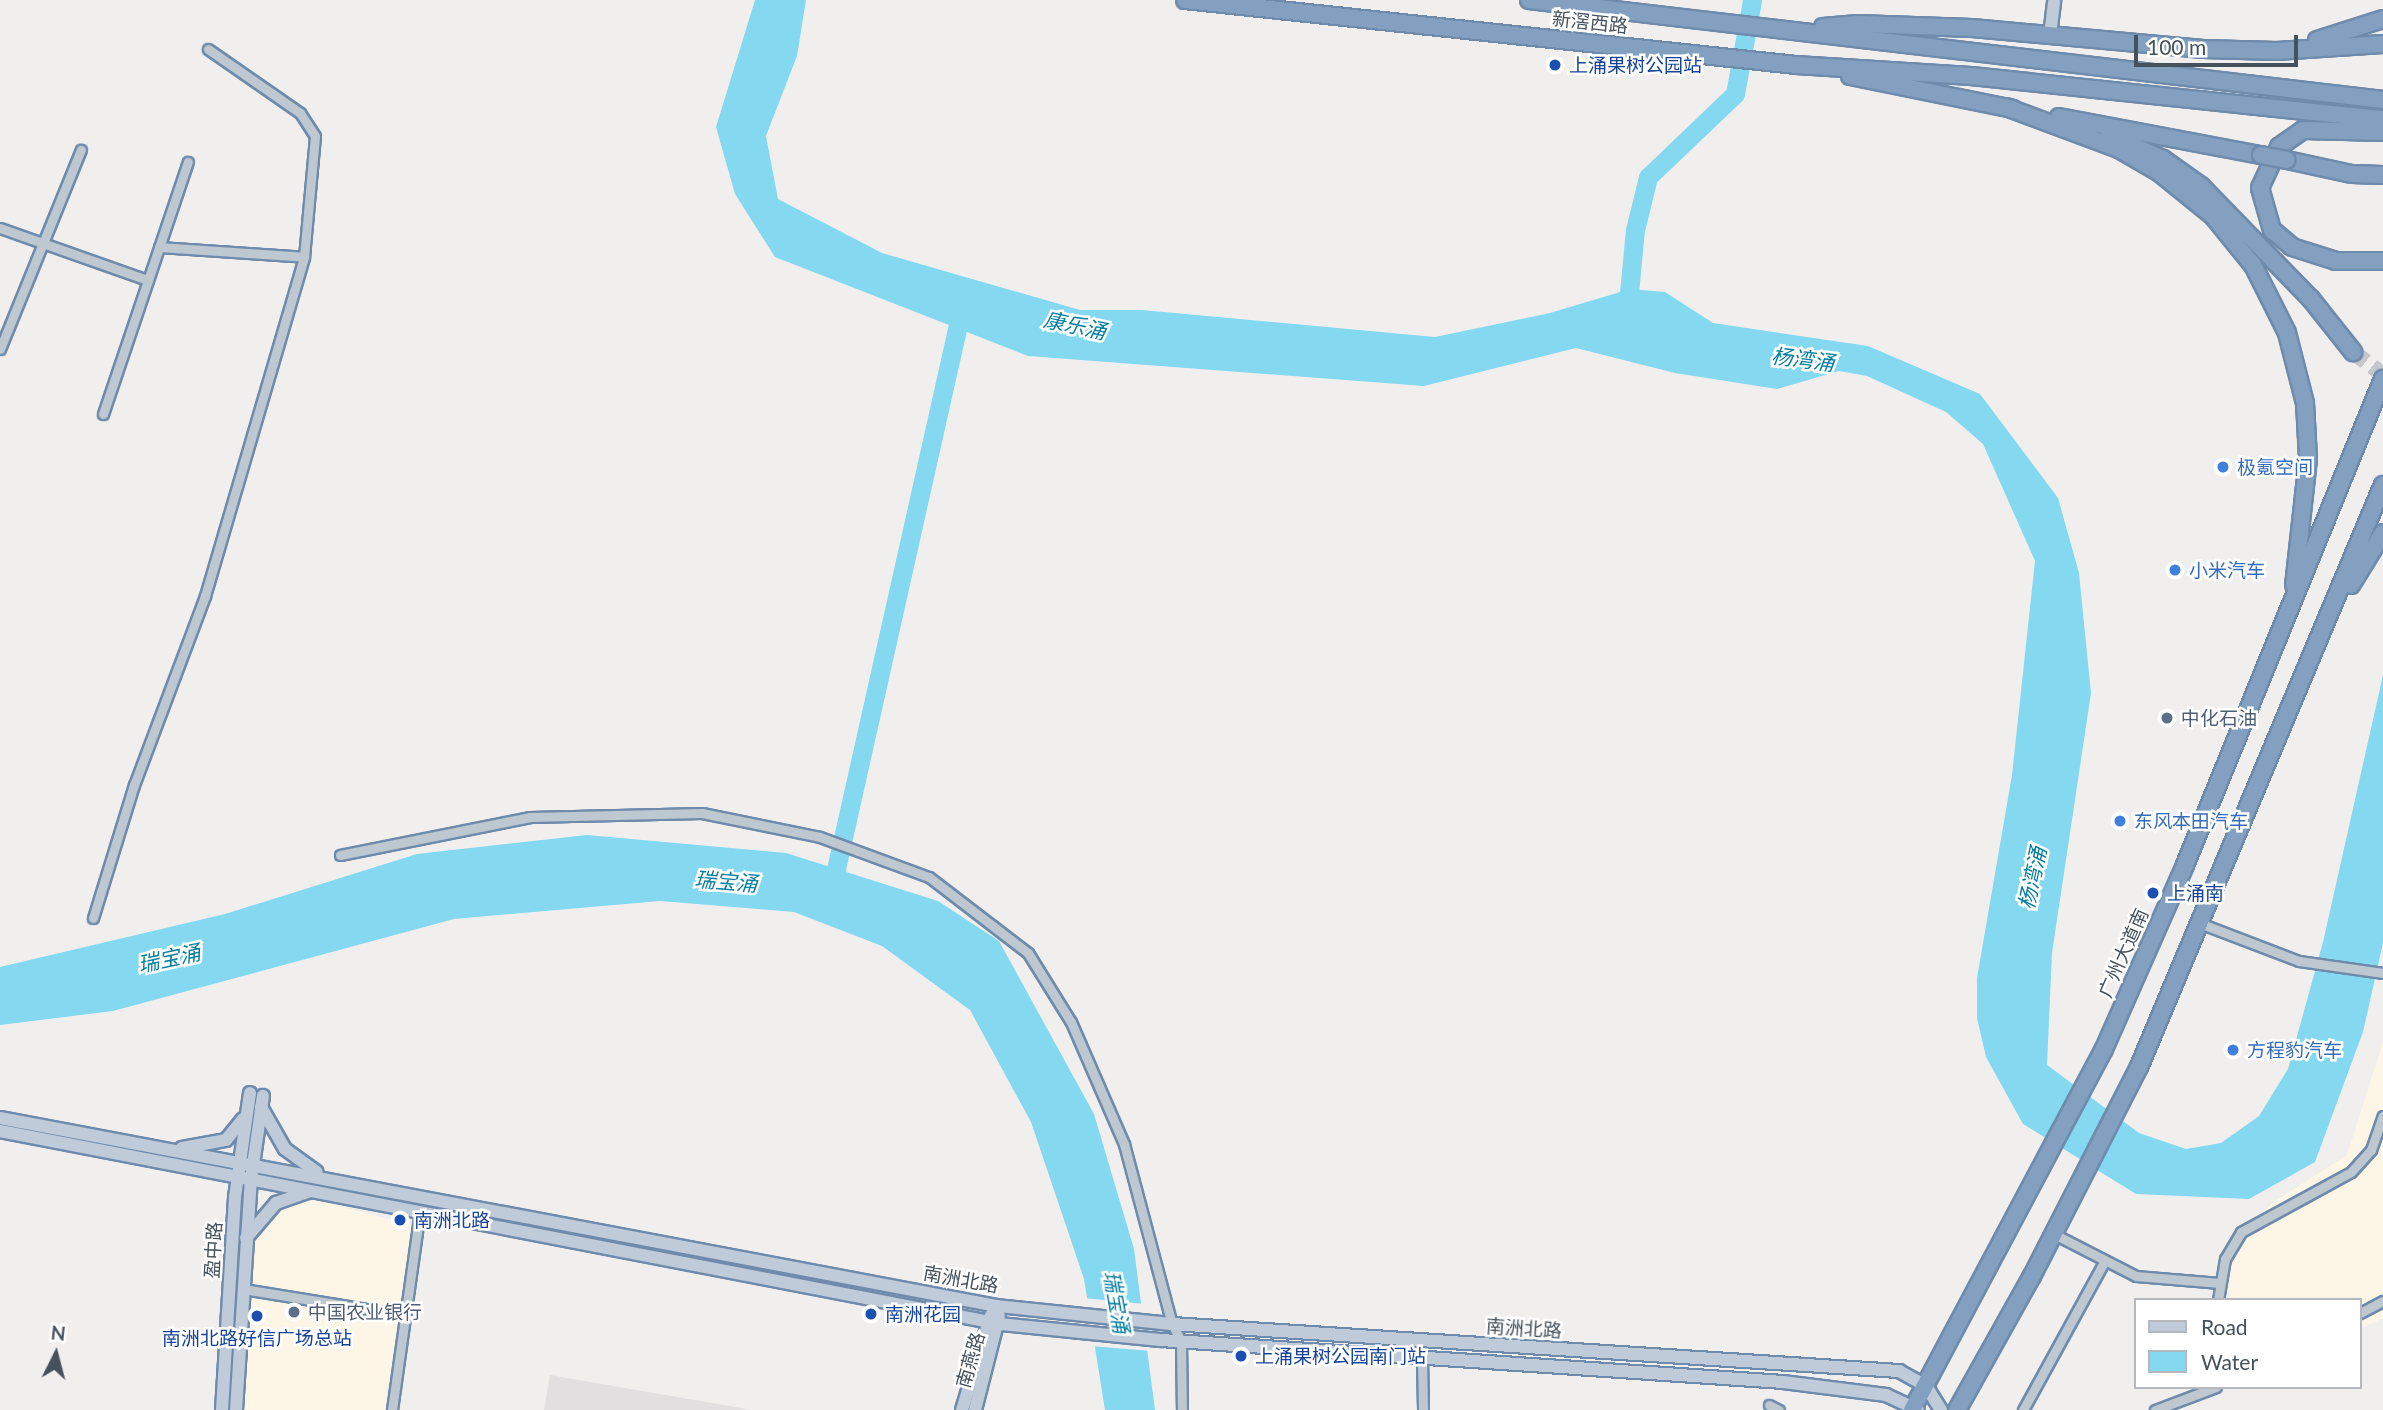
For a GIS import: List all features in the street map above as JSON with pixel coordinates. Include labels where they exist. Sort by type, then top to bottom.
[{"type":"highway","name":"新滘西路","points":[[1185,0],[1796,65]]},
{"type":"highway","name":"新滘西路","points":[[1529,0],[1793,30]]},
{"type":"highway","points":[[2242,50],[2309,42],[2383,19]]},
{"type":"highway","points":[[1793,30],[1869,24],[2242,50],[2383,44]]},
{"type":"highway","points":[[1793,30],[2383,100]]},
{"type":"highway","points":[[1796,65],[2351,174],[2383,175]]},
{"type":"highway","points":[[1796,65],[1971,76],[2383,119]]},
{"type":"highway","points":[[2006,107],[2122,138],[2186,173],[2311,299],[2353,352]]},
{"type":"highway","points":[[2006,107],[2119,149],[2160,173],[2199,202],[2253,265],[2287,332],[2305,403],[2308,459],[2292,606]]},
{"type":"highway","points":[[2383,132],[2304,130],[2279,147],[2260,188],[2272,230],[2292,247],[2336,261],[2383,261]]},
{"type":"highway","name":"广州大道南","points":[[1914,1409],[2104,1049],[2292,606],[2383,379]]},
{"type":"highway","points":[[1957,1410],[2054,1234],[2138,1067],[2202,924],[2383,485]]},
{"type":"highway","points":[[2329,619],[2383,533]]},
{"type":"main road","points":[[2050,35],[2054,0]]},
{"type":"main road","points":[[169,1150],[226,1140],[242,1125],[255,1100]]},
{"type":"main road","points":[[244,1178],[255,1100]]},
{"type":"main road","points":[[255,1100],[285,1149],[330,1178]]},
{"type":"main road","name":"南洲北路","points":[[0,1118],[330,1178],[997,1306],[1172,1324],[1865,1368],[1899,1371],[1926,1386]]},
{"type":"main road","name":"南洲北路","points":[[0,1131],[1000,1324],[1161,1340],[1795,1383],[1886,1395],[1914,1409]]},
{"type":"main road","name":"盈中路","points":[[236,1410],[246,1238],[244,1178]]},
{"type":"main road","name":"盈中路","points":[[222,1410],[244,1178]]},
{"type":"main road","points":[[246,1238],[276,1203],[315,1191]]},
{"type":"main road","name":"南燕路","points":[[962,1410],[987,1321],[997,1306]]},
{"type":"main road","name":"南燕路","points":[[975,1410],[1000,1324],[997,1306]]},
{"type":"main road","points":[[1926,1386],[1941,1410]]},
{"type":"street","points":[[93,918],[134,785],[205,596],[304,257],[315,136],[300,114],[208,49]]},
{"type":"street","points":[[0,349],[81,150]]},
{"type":"street","points":[[103,414],[188,162]]},
{"type":"street","points":[[0,228],[148,279]]},
{"type":"street","points":[[159,247],[304,257]]},
{"type":"street","points":[[340,855],[530,817],[702,813],[820,837],[831,844],[929,877],[1028,953],[1070,1022],[1124,1144],[1172,1324],[1181,1341],[1182,1410]]},
{"type":"street","points":[[2202,924],[2299,961],[2383,973]]},
{"type":"street","points":[[2218,1298],[2225,1259],[2241,1233],[2351,1172],[2371,1150],[2383,1116]]},
{"type":"street","points":[[391,1410],[420,1212]]},
{"type":"street","points":[[2054,1234],[2104,1262],[2136,1276],[2220,1283]]},
{"type":"street","points":[[2023,1410],[2104,1262]]},
{"type":"street","points":[[243,1289],[404,1315]]},
{"type":"street","points":[[2362,1311],[2383,1301]]},
{"type":"street","points":[[1422,1357],[1423,1410]]},
{"type":"street","points":[[2155,1410],[2205,1390]]},
{"type":"street","points":[[1769,1405],[1779,1410]]},
{"type":"shaded area","points":[[2383,1042],[2383,1318],[2362,1328],[2362,1298],[2230,1298],[2218,1253],[2274,1202],[2347,1155]]},
{"type":"shaded area","points":[[315,1200],[412,1225],[385,1410],[241,1410],[254,1237],[269,1216],[288,1205]]},
{"type":"shaded area","points":[[550,1375],[752,1410],[544,1410]]},
{"type":"water","points":[[755,0],[806,0],[797,56],[766,136],[778,199],[882,253],[1080,310],[1142,310],[1435,337],[1550,313],[1630,289],[1665,292],[1713,323],[1868,346],[1980,394],[2058,498],[2079,573],[2091,693],[2052,953],[2047,1065],[2139,1133],[2186,1149],[2221,1143],[2259,1116],[2288,1069],[2323,942],[2383,675],[2383,943],[2363,1032],[2315,1162],[2249,1199],[2136,1194],[2023,1124],[1986,1057],[1977,1018],[1977,978],[2012,775],[2035,561],[1983,444],[1946,412],[1867,376],[1839,371],[1777,389],[1675,373],[1576,348],[1424,386],[1028,356],[775,257],[735,194],[716,127]]},
{"type":"water","name":"瑞宝涌","points":[[587,835],[786,853],[938,901],[999,941],[1094,1114],[1134,1249],[1155,1410],[1105,1410],[1084,1279],[1031,1122],[970,1010],[882,946],[794,912],[660,901],[454,919],[113,1011],[0,1025],[0,967],[225,914],[417,854]]},
{"type":"pier","points":[[1083,1298],[1145,1304],[1151,1351],[1091,1346]]},
{"type":"waterway","points":[[1627,314],[1635,230],[1648,177],[1735,94],[1752,0]]},
{"type":"waterway","points":[[841,895],[836,869],[963,302]]},
{"type":"tunnel","points":[[2353,352],[2383,375]]},
{"type":"place","name":"上涌果树公园站","points":[[1555,65]]},
{"type":"place","name":"极氪空间","points":[[2223,467]]},
{"type":"place","name":"小米汽车","points":[[2175,570]]},
{"type":"place","name":"中化石油","points":[[2167,718]]},
{"type":"place","name":"东风本田汽车","points":[[2120,821]]},
{"type":"place","name":"上涌南","points":[[2153,893]]},
{"type":"place","name":"方程豹汽车","points":[[2233,1050]]},
{"type":"place","name":"南洲北路","points":[[400,1220]]},
{"type":"place","name":"中国农业银行","points":[[294,1312]]},
{"type":"place","name":"南洲花园","points":[[871,1314]]},
{"type":"place","name":"南洲北路好信广场总站","points":[[257,1316]]},
{"type":"place","name":"上涌果树公园南门站","points":[[1241,1356]]},
{"type":"water label","name":"康乐涌","points":[[1075,325]]},
{"type":"water label","name":"杨湾涌","points":[[1803,359]]},
{"type":"water label","name":"杨湾涌","points":[[2032,878]]}]
